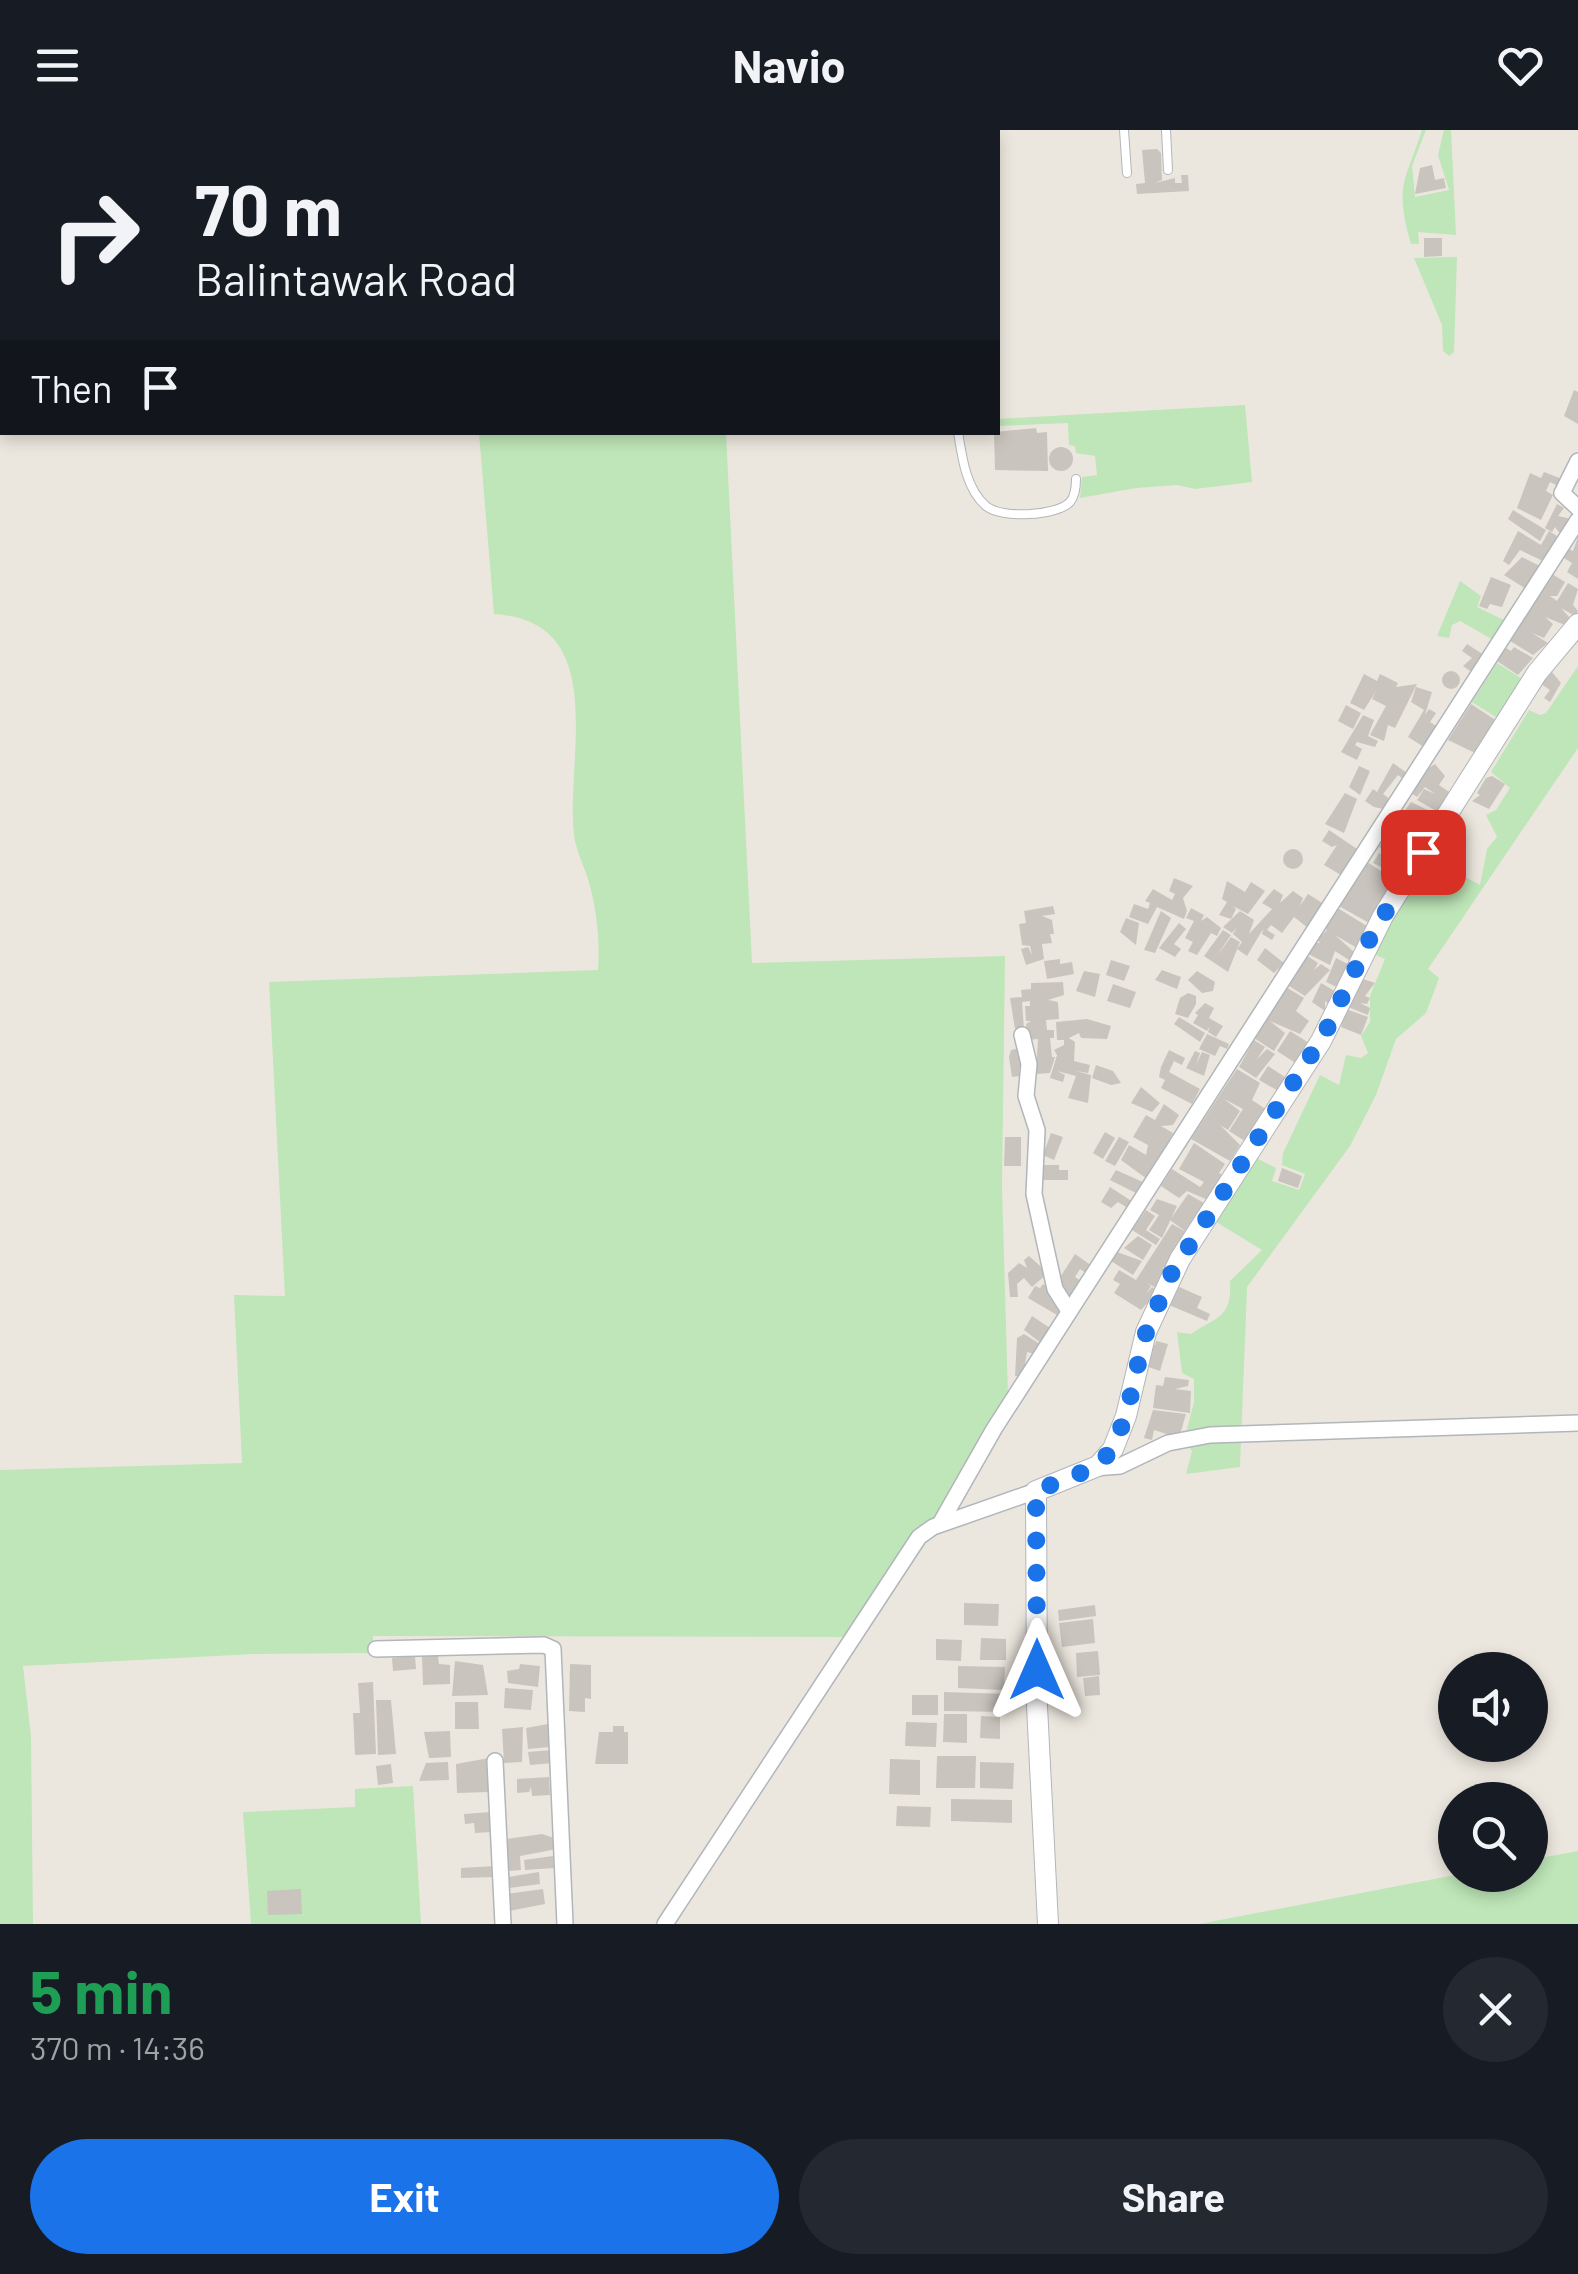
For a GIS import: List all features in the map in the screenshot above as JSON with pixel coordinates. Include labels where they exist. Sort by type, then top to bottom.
[{"type":"street","points":[[1578,461],[1562,493],[1578,508]]},
{"type":"street","points":[[940,1524],[994,1429],[1578,520]]},
{"type":"street","points":[[1094,1468],[1109,1455],[1120,1435],[1144,1338],[1180,1258],[1325,1033],[1382,916],[1537,673],[1578,624]]},
{"type":"street","points":[[1022,1035],[1029,1064],[1026,1096],[1037,1130],[1034,1194],[1055,1288],[1070,1311]]},
{"type":"street","points":[[666,1924],[903,1559],[922,1534],[940,1524],[1094,1468],[1120,1466],[1168,1443],[1210,1435],[1578,1422]]},
{"type":"street","points":[[1036,1491],[1038,1706],[1048,1924]]},
{"type":"street","points":[[376,1649],[544,1645],[553,1649],[566,1924]]},
{"type":"street","points":[[495,1761],[504,1924]]},
{"type":"lane","points":[[1124,130],[1127,172]]},
{"type":"lane","points":[[1166,130],[1168,170]]},
{"type":"lane","points":[[959,435],[974,491],[996,512],[1017,515],[1064,506],[1072,499],[1076,479]]},
{"type":"green space","points":[[1422,130],[1426,130],[1412,166],[1415,197],[1449,190],[1438,155],[1444,130],[1451,130],[1456,235],[1418,232],[1419,244],[1411,244],[1403,209],[1404,185]]},
{"type":"green space","points":[[1457,257],[1454,352],[1449,356],[1443,351],[1442,325],[1414,258]]},
{"type":"green space","points":[[1245,405],[1252,482],[1195,489],[1177,485],[1136,488],[1080,498],[1082,477],[1097,475],[1095,456],[1076,453],[1075,446],[1069,445],[1068,423],[1000,426],[1000,419]]},
{"type":"green space","points":[[479,435],[726,435],[752,963],[1005,956],[1002,1186],[1008,1397],[933,1522],[913,1533],[845,1637],[373,1636],[373,1653],[254,1654],[23,1666],[31,1737],[33,1924],[0,1924],[0,1470],[242,1463],[234,1295],[285,1296],[269,982],[598,970],[594,907],[574,835],[575,698],[569,667],[555,641],[531,622],[494,614]]},
{"type":"green space","points":[[1460,581],[1481,596],[1477,607],[1508,622],[1495,641],[1460,621],[1452,625],[1449,638],[1437,636]]},
{"type":"green space","points":[[1497,663],[1524,680],[1499,719],[1472,702]]},
{"type":"green space","points":[[1578,666],[1578,748],[1428,969],[1439,978],[1426,1013],[1396,1039],[1376,1095],[1350,1146],[1247,1287],[1240,1467],[1186,1474],[1192,1451],[1184,1440],[1194,1402],[1194,1379],[1182,1373],[1177,1332],[1191,1334],[1221,1315],[1229,1302],[1230,1281],[1262,1250],[1213,1220],[1254,1157],[1276,1168],[1272,1181],[1299,1190],[1305,1174],[1282,1165],[1283,1153],[1320,1075],[1339,1085],[1346,1055],[1361,1058],[1368,1053],[1361,1036],[1370,1022],[1370,996],[1385,959],[1371,953],[1416,876],[1422,879],[1434,860],[1480,885],[1487,849],[1497,837],[1486,815],[1496,810],[1510,788],[1491,772],[1529,710],[1540,715],[1546,713]]},
{"type":"green space","points":[[413,1786],[421,1924],[251,1924],[243,1812],[355,1807],[355,1789]]},
{"type":"green space","points":[[1578,1851],[1578,1924],[1199,1924],[1438,1878],[1438,1892],[1548,1892],[1548,1857]]},
{"type":"building","points":[[1157,149],[1161,153],[1162,180],[1155,183],[1175,178],[1175,183],[1182,183],[1181,175],[1188,175],[1189,191],[1137,194],[1136,184],[1145,183],[1142,150]]},
{"type":"building","points":[[1432,165],[1435,180],[1444,178],[1446,188],[1415,194],[1420,168]]},
{"type":"building","points":[[1424,238],[1442,238],[1442,256],[1424,257]]},
{"type":"building","points":[[1574,390],[1578,392],[1578,424],[1564,416]]},
{"type":"building","points":[[1036,428],[1037,433],[1047,432],[1048,471],[995,470],[994,435],[1000,435],[1000,431]]},
{"type":"building","points":[[1056,447],[1066,447],[1073,459],[1066,471],[1056,471],[1049,464],[1049,454]]},
{"type":"building","points":[[1544,472],[1562,479],[1558,486],[1550,482],[1546,491],[1553,495],[1541,520],[1517,508],[1530,473],[1541,478]]},
{"type":"building","points":[[1557,504],[1564,508],[1558,516],[1572,519],[1561,535],[1555,527],[1552,532],[1545,528]]},
{"type":"building","points":[[1513,510],[1546,530],[1540,541],[1508,519]]},
{"type":"building","points":[[1518,531],[1541,545],[1549,531],[1557,536],[1545,562],[1520,550],[1509,565],[1503,561]]},
{"type":"building","points":[[1578,537],[1578,579],[1567,572],[1572,563],[1564,558],[1569,549],[1573,551]]},
{"type":"building","points":[[1522,557],[1542,567],[1526,589],[1504,575]]},
{"type":"building","points":[[1552,574],[1565,582],[1557,596],[1550,596],[1557,601],[1568,583],[1578,589],[1573,605],[1578,611],[1575,616],[1561,608],[1570,618],[1565,625],[1545,617],[1553,624],[1544,638],[1532,633],[1548,643],[1533,655],[1510,641]]},
{"type":"building","points":[[1491,577],[1511,585],[1502,607],[1490,604],[1487,609],[1479,606]]},
{"type":"building","points":[[1467,644],[1484,655],[1473,673],[1463,666],[1472,658],[1462,651]]},
{"type":"building","points":[[1514,647],[1533,658],[1518,675],[1497,661],[1506,648],[1511,651]]},
{"type":"building","points":[[1451,671],[1460,680],[1451,689],[1442,680]]},
{"type":"building","points":[[1552,672],[1561,683],[1550,702],[1544,698],[1550,690],[1541,684]]},
{"type":"building","points":[[1364,674],[1377,681],[1380,674],[1398,683],[1396,687],[1417,684],[1395,728],[1388,725],[1384,741],[1370,735],[1386,706],[1372,699],[1376,691],[1364,710],[1350,703]]},
{"type":"building","points":[[1416,687],[1432,692],[1425,715],[1429,709],[1436,713],[1430,722],[1438,727],[1424,747],[1408,737],[1424,710],[1411,702]]},
{"type":"building","points":[[1471,704],[1497,721],[1477,754],[1448,740]]},
{"type":"building","points":[[1346,705],[1361,713],[1353,729],[1338,721]]},
{"type":"building","points":[[1363,715],[1374,720],[1368,736],[1378,741],[1375,747],[1357,742],[1355,745],[1362,749],[1357,760],[1341,752]]},
{"type":"building","points":[[1393,763],[1407,773],[1403,779],[1398,775],[1383,794],[1390,799],[1384,809],[1374,807],[1365,801],[1373,789],[1377,792]]},
{"type":"building","points":[[1435,764],[1445,776],[1439,785],[1452,794],[1440,813],[1417,800],[1424,789],[1435,794],[1425,787],[1417,797],[1411,793],[1420,774]]},
{"type":"building","points":[[1359,766],[1370,771],[1360,795],[1349,787]]},
{"type":"building","points":[[1492,776],[1505,784],[1489,809],[1472,801],[1480,795],[1477,793],[1486,778]]},
{"type":"building","points":[[1345,793],[1357,799],[1344,833],[1325,824]]},
{"type":"building","points":[[1411,802],[1438,815],[1428,832],[1411,821],[1409,825],[1418,830],[1391,854],[1379,847]]},
{"type":"building","points":[[1329,830],[1357,849],[1341,875],[1324,865],[1337,845],[1332,847],[1322,841]]},
{"type":"building","points":[[1293,849],[1303,859],[1293,869],[1283,859]]},
{"type":"building","points":[[1379,853],[1406,868],[1400,876],[1373,863]]},
{"type":"building","points":[[1367,862],[1398,882],[1371,924],[1337,905]]},
{"type":"building","points":[[1174,878],[1193,886],[1183,898],[1187,911],[1184,919],[1157,907],[1148,924],[1129,917],[1134,904],[1148,909],[1150,903],[1145,901],[1153,889],[1172,900],[1175,894],[1169,891]]},
{"type":"building","points":[[1227,881],[1245,892],[1251,882],[1265,891],[1248,914],[1233,906],[1236,909],[1231,919],[1219,915],[1227,902],[1222,899]]},
{"type":"building","points":[[1274,889],[1283,895],[1280,903],[1293,891],[1303,898],[1300,906],[1308,894],[1324,904],[1308,928],[1294,917],[1282,933],[1271,925],[1267,930],[1275,935],[1272,940],[1262,934],[1263,929],[1247,956],[1237,949],[1242,942],[1233,934],[1237,927],[1232,933],[1223,927],[1240,911],[1254,920],[1249,934],[1272,909],[1262,903]]},
{"type":"building","points":[[1053,906],[1055,914],[1042,916],[1052,920],[1052,943],[1042,944],[1044,959],[1026,965],[1021,949],[1028,947],[1032,955],[1030,946],[1022,945],[1019,924],[1026,923],[1024,911]]},
{"type":"building","points":[[1336,907],[1370,928],[1357,948],[1335,935],[1354,952],[1349,960],[1335,951],[1330,965],[1308,954],[1314,943],[1320,943],[1317,939],[1327,930],[1323,927]]},
{"type":"building","points":[[1191,908],[1204,915],[1201,921],[1207,917],[1221,928],[1217,936],[1211,933],[1197,955],[1188,951],[1193,942],[1185,938],[1194,921],[1186,918]]},
{"type":"building","points":[[1161,911],[1171,918],[1155,953],[1144,950]]},
{"type":"building","points":[[1126,918],[1139,923],[1136,945],[1120,932]]},
{"type":"building","points":[[1179,923],[1186,929],[1174,944],[1181,949],[1175,957],[1159,948]]},
{"type":"building","points":[[1223,930],[1231,935],[1216,957],[1231,937],[1240,942],[1228,972],[1204,956]]},
{"type":"building","points":[[1265,948],[1284,963],[1274,973],[1257,960]]},
{"type":"building","points":[[1306,955],[1318,963],[1314,970],[1321,964],[1330,970],[1305,996],[1286,984]]},
{"type":"building","points":[[1336,958],[1348,964],[1339,988],[1326,982]]},
{"type":"building","points":[[1060,959],[1060,964],[1072,962],[1074,974],[1047,979],[1044,961]]},
{"type":"building","points":[[1111,960],[1130,966],[1124,981],[1106,975]]},
{"type":"building","points":[[1162,970],[1181,977],[1177,989],[1155,980]]},
{"type":"building","points":[[1084,971],[1100,974],[1095,997],[1076,991]]},
{"type":"building","points":[[1197,971],[1215,982],[1213,991],[1202,993],[1188,980]]},
{"type":"building","points":[[1363,979],[1375,983],[1365,996],[1370,998],[1367,1004],[1360,1003],[1370,1008],[1368,1015],[1348,1007]]},
{"type":"building","points":[[1063,982],[1064,995],[1048,1000],[1058,1002],[1059,1019],[1046,1020],[1047,1030],[1054,1030],[1054,1038],[1050,1038],[1055,1057],[1050,1073],[1036,1074],[1038,1039],[1028,1040],[1026,1024],[1031,1021],[1026,1021],[1025,1006],[1030,1006],[1030,1001],[1022,1002],[1024,1029],[1015,1029],[1010,998],[1022,997],[1021,990],[1031,989],[1031,983]]},
{"type":"building","points":[[1321,983],[1338,993],[1330,1005],[1325,1001],[1325,1011],[1312,1002]]},
{"type":"building","points":[[1113,984],[1136,992],[1130,1008],[1107,1001]]},
{"type":"building","points":[[1286,987],[1304,998],[1296,1011],[1309,1021],[1300,1034],[1270,1021],[1285,1033],[1274,1051],[1254,1038]]},
{"type":"building","points":[[1188,993],[1196,996],[1196,1004],[1188,1018],[1175,1014],[1180,998]]},
{"type":"building","points":[[1205,1003],[1214,1008],[1209,1018],[1223,1026],[1216,1037],[1208,1032],[1210,1026],[1207,1031],[1193,1023],[1198,1015],[1195,1013]]},
{"type":"building","points":[[1346,1009],[1368,1017],[1361,1035],[1341,1027]]},
{"type":"building","points":[[1179,1017],[1205,1033],[1200,1042],[1174,1024]]},
{"type":"building","points":[[1087,1019],[1111,1026],[1107,1039],[1081,1038],[1079,1033],[1069,1038],[1075,1042],[1074,1061],[1090,1065],[1088,1073],[1076,1071],[1091,1075],[1088,1103],[1068,1098],[1076,1076],[1057,1071],[1065,1075],[1063,1082],[1050,1078],[1057,1055],[1054,1050],[1064,1045],[1064,1040],[1057,1040],[1056,1022]]},
{"type":"building","points":[[1290,1031],[1309,1043],[1297,1064],[1277,1051]]},
{"type":"building","points":[[1207,1034],[1229,1044],[1227,1049],[1220,1046],[1215,1056],[1199,1049]]},
{"type":"building","points":[[1254,1040],[1265,1047],[1257,1059],[1267,1049],[1275,1054],[1256,1078],[1239,1067]]},
{"type":"building","points":[[1021,1048],[1024,1068],[1019,1068],[1020,1076],[1012,1077],[1011,1050]]},
{"type":"building","points":[[1169,1050],[1185,1058],[1182,1065],[1174,1061],[1169,1072],[1200,1089],[1192,1104],[1161,1088],[1165,1080],[1159,1077],[1161,1067]]},
{"type":"building","points":[[1195,1051],[1200,1053],[1196,1065],[1202,1052],[1210,1055],[1204,1076],[1186,1068]]},
{"type":"building","points":[[1096,1065],[1113,1071],[1121,1083],[1111,1085],[1092,1078]]},
{"type":"building","points":[[1268,1066],[1288,1079],[1280,1092],[1259,1080]]},
{"type":"building","points":[[1237,1069],[1260,1083],[1252,1100],[1267,1110],[1245,1141],[1229,1131],[1243,1109],[1224,1099],[1240,1111],[1228,1130],[1220,1125],[1240,1145],[1230,1161],[1191,1139]]},
{"type":"building","points":[[1141,1087],[1160,1103],[1152,1112],[1131,1103]]},
{"type":"building","points":[[1164,1104],[1179,1115],[1173,1125],[1161,1126],[1173,1133],[1147,1179],[1121,1160],[1129,1145],[1146,1155],[1148,1145],[1133,1137],[1146,1115],[1155,1120]]},
{"type":"building","points":[[1105,1132],[1115,1138],[1103,1159],[1093,1153]]},
{"type":"building","points":[[1051,1133],[1063,1137],[1054,1160],[1043,1155]]},
{"type":"building","points":[[1005,1137],[1021,1137],[1021,1166],[1004,1166]]},
{"type":"building","points":[[1119,1137],[1129,1142],[1115,1166],[1105,1161]]},
{"type":"building","points":[[1194,1143],[1225,1164],[1219,1173],[1225,1177],[1219,1188],[1212,1185],[1218,1189],[1210,1201],[1187,1191],[1179,1198],[1161,1186],[1172,1169],[1200,1187],[1204,1182],[1179,1169]]},
{"type":"building","points":[[1041,1165],[1059,1165],[1059,1170],[1068,1170],[1068,1180],[1041,1180]]},
{"type":"building","points":[[1282,1168],[1302,1176],[1298,1188],[1278,1181]]},
{"type":"building","points":[[1116,1170],[1145,1183],[1138,1194],[1110,1180]]},
{"type":"building","points":[[1110,1187],[1133,1202],[1129,1209],[1118,1202],[1111,1208],[1101,1202]]},
{"type":"building","points":[[1188,1194],[1204,1203],[1185,1231],[1170,1220]]},
{"type":"building","points":[[1157,1199],[1177,1206],[1162,1238],[1149,1230],[1159,1215],[1150,1210]]},
{"type":"building","points":[[1146,1210],[1155,1216],[1146,1230],[1160,1239],[1156,1245],[1132,1230]]},
{"type":"building","points":[[1172,1224],[1188,1233],[1171,1254],[1176,1257],[1169,1267],[1162,1267],[1169,1272],[1158,1289],[1147,1283],[1151,1286],[1146,1294],[1152,1287],[1158,1291],[1141,1310],[1114,1293],[1120,1284],[1113,1280],[1119,1270],[1136,1280]]},
{"type":"building","points":[[1138,1236],[1152,1245],[1143,1260],[1124,1248]]},
{"type":"building","points":[[1117,1252],[1142,1261],[1133,1275],[1111,1261]]},
{"type":"building","points":[[1075,1254],[1092,1266],[1087,1274],[1080,1269],[1075,1277],[1081,1281],[1066,1307],[1059,1279]]},
{"type":"building","points":[[1029,1256],[1048,1273],[1032,1287],[1024,1278],[1017,1284],[1018,1297],[1010,1297],[1008,1273],[1019,1263],[1027,1268],[1024,1260]]},
{"type":"building","points":[[1043,1284],[1051,1289],[1054,1304],[1061,1308],[1057,1315],[1028,1298],[1035,1286],[1040,1288]]},
{"type":"building","points":[[1177,1286],[1202,1297],[1197,1308],[1210,1314],[1207,1321],[1169,1305]]},
{"type":"building","points":[[1032,1316],[1050,1328],[1041,1343],[1024,1330]]},
{"type":"building","points":[[1024,1334],[1040,1344],[1035,1354],[1027,1352],[1023,1376],[1015,1376],[1017,1338]]},
{"type":"building","points":[[1156,1341],[1168,1344],[1160,1371],[1143,1365],[1150,1344],[1155,1345]]},
{"type":"building","points":[[1165,1377],[1189,1380],[1188,1386],[1175,1389],[1191,1391],[1190,1413],[1153,1408],[1156,1385],[1163,1386]]},
{"type":"building","points":[[1153,1410],[1186,1414],[1179,1438],[1154,1430],[1152,1440],[1144,1438]]},
{"type":"building","points":[[964,1603],[999,1604],[998,1626],[964,1625]]},
{"type":"building","points":[[1095,1605],[1096,1616],[1059,1621],[1058,1610]]},
{"type":"building","points":[[1093,1619],[1095,1643],[1062,1647],[1059,1623]]},
{"type":"building","points":[[981,1638],[1006,1639],[1006,1660],[980,1660]]},
{"type":"building","points":[[936,1639],[962,1640],[961,1661],[936,1660]]},
{"type":"building","points":[[1098,1651],[1100,1675],[1077,1677],[1076,1653]]},
{"type":"building","points":[[415,1656],[416,1669],[393,1671],[392,1658]]},
{"type":"building","points":[[422,1656],[438,1656],[439,1664],[450,1665],[450,1684],[423,1685]]},
{"type":"building","points":[[455,1661],[483,1665],[488,1695],[452,1696]]},
{"type":"building","points":[[520,1664],[540,1666],[538,1687],[508,1683],[507,1671],[519,1669]]},
{"type":"building","points":[[570,1664],[591,1665],[591,1699],[585,1698],[585,1712],[569,1711]]},
{"type":"building","points":[[958,1666],[1005,1667],[1004,1690],[958,1688]]},
{"type":"building","points":[[1099,1676],[1100,1695],[1085,1696],[1083,1678]]},
{"type":"building","points":[[373,1682],[376,1754],[355,1755],[353,1713],[360,1713],[358,1683]]},
{"type":"building","points":[[505,1688],[533,1690],[531,1710],[504,1708]]},
{"type":"building","points":[[944,1692],[1009,1694],[1009,1712],[944,1711]]},
{"type":"building","points":[[912,1695],[938,1695],[938,1715],[912,1715]]},
{"type":"building","points":[[376,1700],[391,1700],[396,1754],[378,1755]]},
{"type":"building","points":[[455,1702],[478,1702],[479,1729],[455,1729]]},
{"type":"building","points":[[944,1714],[967,1714],[967,1743],[943,1742]]},
{"type":"building","points":[[981,1716],[1000,1717],[1000,1739],[980,1738]]},
{"type":"building","points":[[906,1722],[937,1723],[936,1747],[905,1746]]},
{"type":"building","points":[[553,1723],[550,1747],[528,1749],[526,1728]]},
{"type":"building","points":[[613,1726],[624,1726],[624,1732],[628,1732],[628,1764],[595,1764],[599,1732],[613,1732]]},
{"type":"building","points":[[523,1727],[522,1762],[504,1763],[502,1729]]},
{"type":"building","points":[[450,1731],[451,1757],[429,1758],[424,1732]]},
{"type":"building","points":[[552,1750],[553,1763],[530,1765],[528,1752]]},
{"type":"building","points":[[937,1756],[976,1756],[975,1788],[936,1788]]},
{"type":"building","points":[[489,1758],[491,1792],[457,1793],[456,1764]]},
{"type":"building","points":[[890,1759],[920,1760],[920,1795],[889,1794]]},
{"type":"building","points":[[448,1762],[449,1780],[419,1781],[426,1763]]},
{"type":"building","points":[[980,1762],[1014,1763],[1013,1789],[980,1788]]},
{"type":"building","points":[[391,1764],[393,1783],[378,1785],[376,1766]]},
{"type":"building","points":[[549,1777],[550,1795],[532,1796],[531,1787],[529,1792],[517,1793],[517,1779]]},
{"type":"building","points":[[951,1799],[1012,1800],[1012,1823],[951,1821]]},
{"type":"building","points":[[897,1806],[931,1807],[930,1827],[896,1826]]},
{"type":"building","points":[[491,1812],[492,1832],[475,1833],[474,1823],[465,1824],[464,1814]]},
{"type":"building","points":[[542,1834],[557,1839],[557,1849],[520,1856],[521,1870],[508,1871],[506,1839]]},
{"type":"building","points":[[553,1856],[554,1868],[525,1870],[524,1860]]},
{"type":"building","points":[[495,1866],[496,1877],[461,1878],[461,1868]]},
{"type":"building","points":[[539,1872],[540,1884],[509,1888],[508,1877]]},
{"type":"building","points":[[301,1889],[302,1914],[268,1915],[267,1891]]},
{"type":"building","points":[[543,1889],[545,1904],[509,1911],[507,1894]]},
{"type":"route","points":[[1037,1670],[1036,1491],[1098,1466],[1112,1449],[1126,1416],[1144,1338],[1170,1276],[1325,1033],[1372,934],[1423,852]]}]
